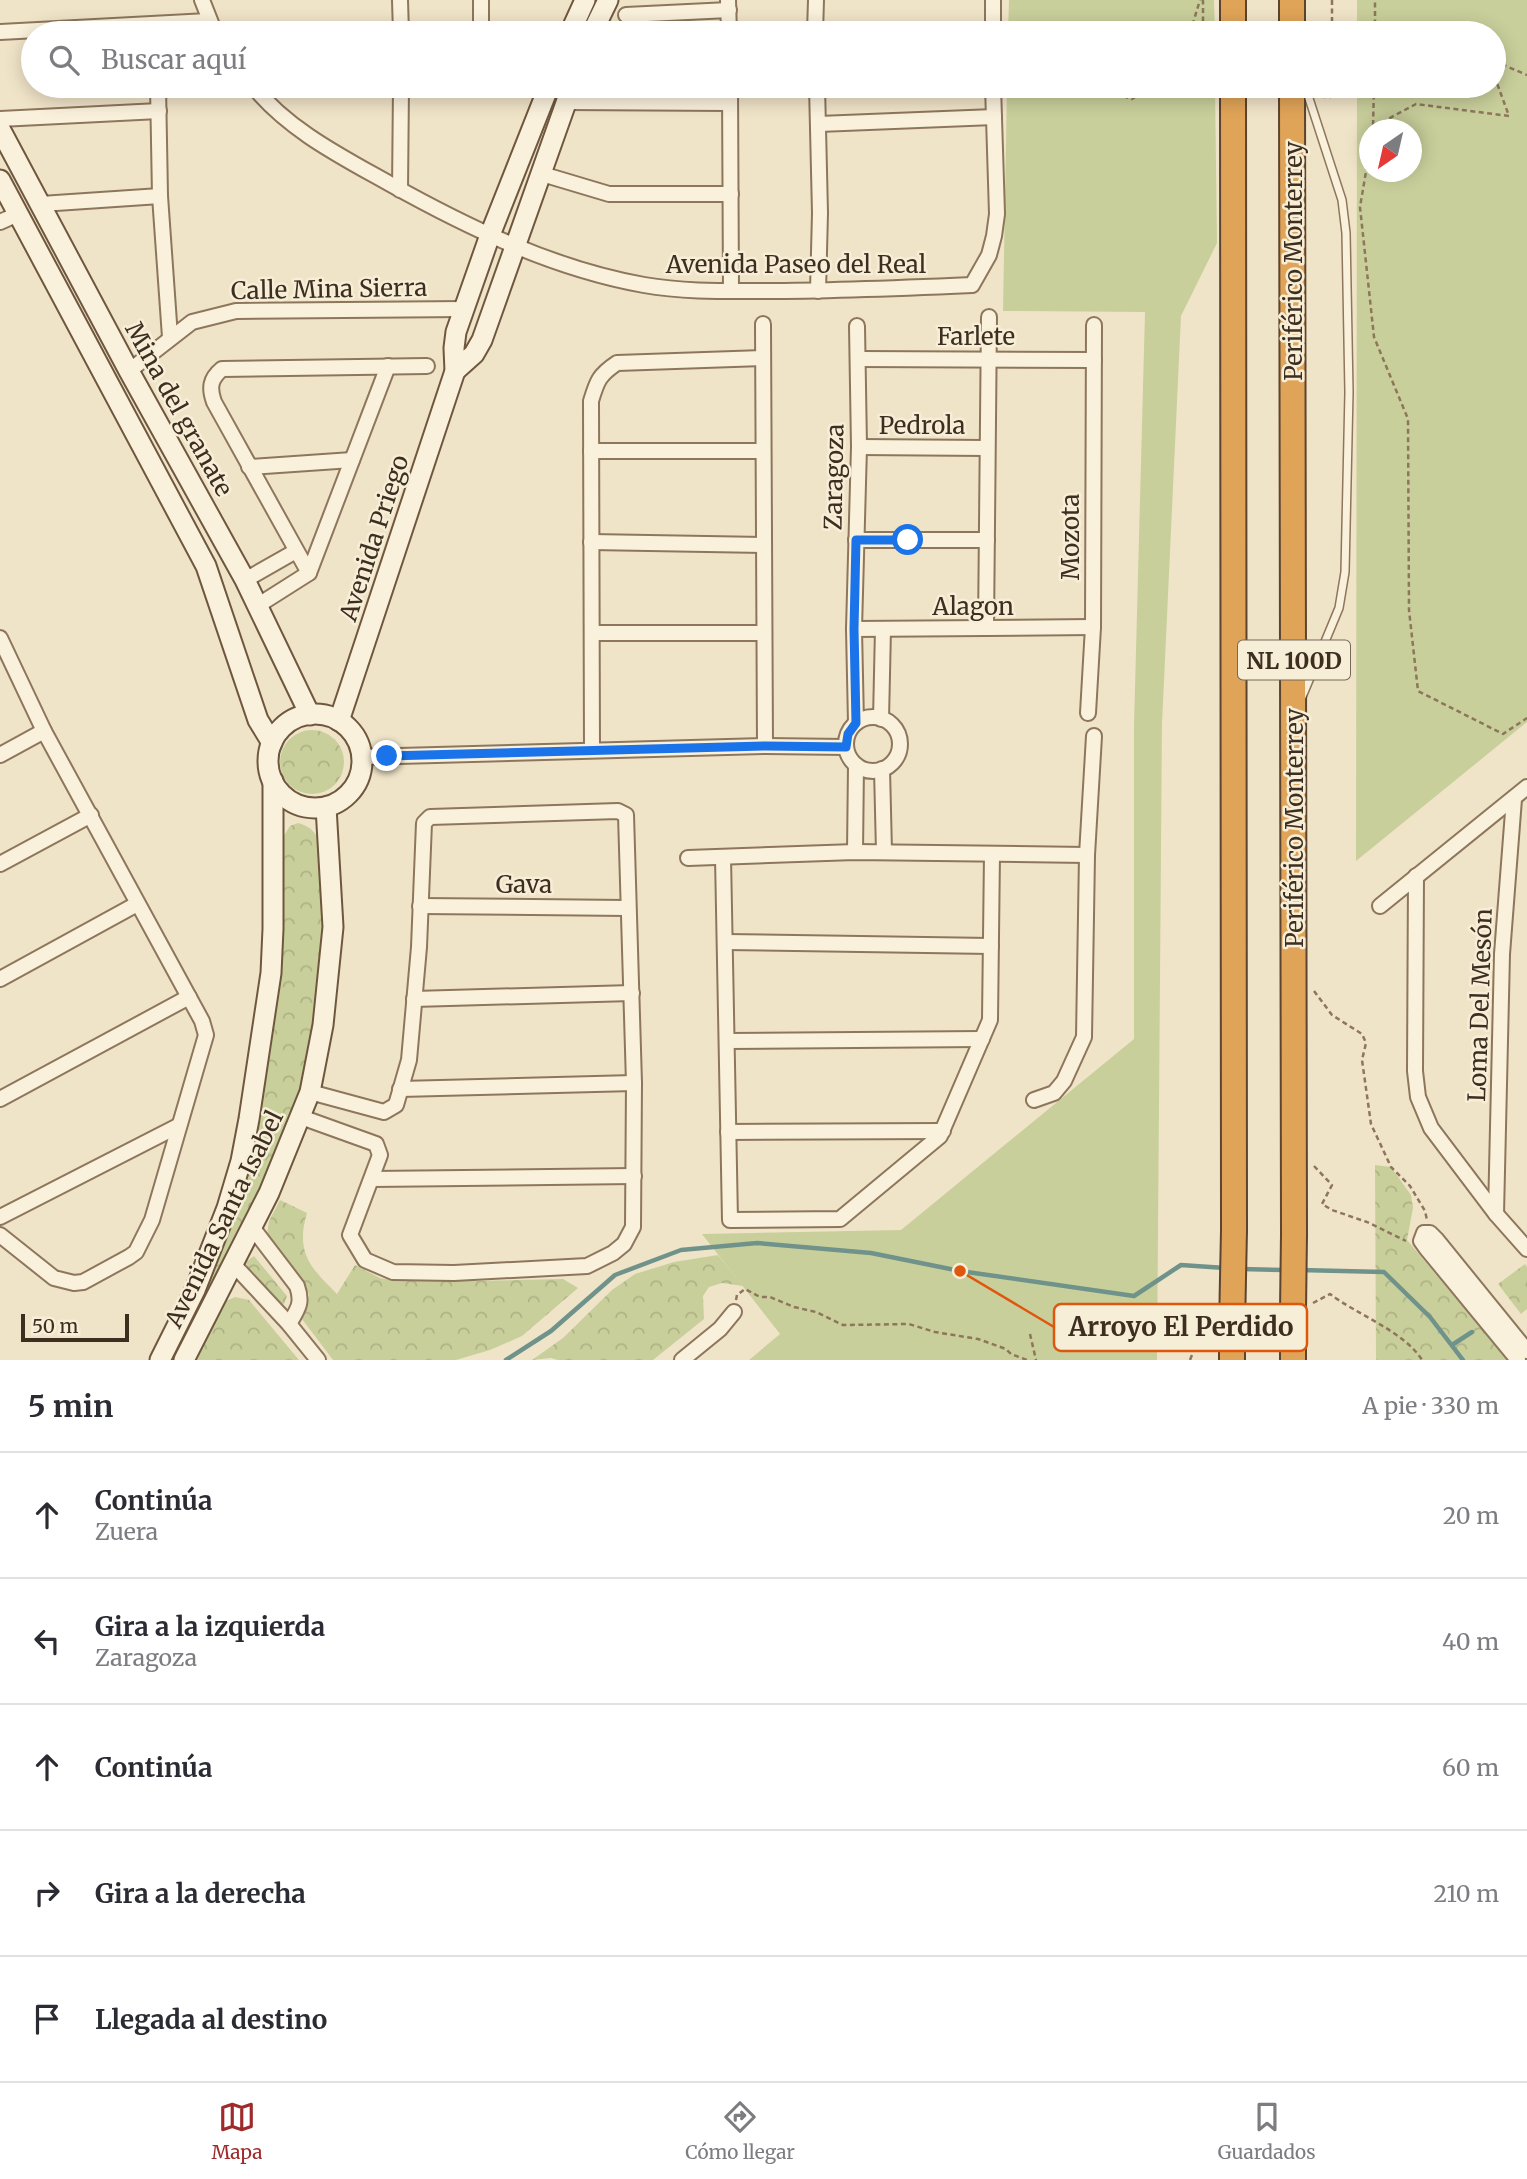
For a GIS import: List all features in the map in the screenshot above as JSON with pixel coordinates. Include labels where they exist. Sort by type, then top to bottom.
[{"type":"highway","points":[[1233,0],[1233,21]]},
{"type":"highway","points":[[1292,0],[1292,21]]},
{"type":"highway","name":"NL 100D","points":[[1232,1360],[1233,98]]},
{"type":"highway","name":"Periférico Monterrey","points":[[1292,98],[1294,1234],[1300,1308],[1293,1360]]},
{"type":"street","points":[[202,0],[210,21]]},
{"type":"street","points":[[400,0],[401,21]]},
{"type":"street","points":[[481,0],[481,21]]},
{"type":"street","points":[[575,21],[584,0]]},
{"type":"street","points":[[815,21],[816,0]]},
{"type":"street","points":[[992,21],[993,0]]},
{"type":"street","points":[[596,21],[603,3]]},
{"type":"street","points":[[626,15],[729,5]]},
{"type":"street","points":[[0,32],[21,31]]},
{"type":"street","points":[[159,98],[160,196],[170,337]]},
{"type":"street","name":"Avenida Paseo del Real","points":[[266,98],[295,126],[340,156],[400,190],[516,246],[573,267],[647,286],[731,291],[818,291],[972,285],[989,255],[995,236],[994,117]]},
{"type":"street","points":[[400,190],[401,98]]},
{"type":"street","name":"Avenida Priego","points":[[339,721],[455,371],[455,341],[465,309],[490,235],[544,98]]},
{"type":"street","name":"Avenida Priego","points":[[455,371],[479,348],[568,98]]},
{"type":"street","points":[[641,98],[730,103]]},
{"type":"street","points":[[730,98],[731,291]]},
{"type":"street","points":[[818,98],[818,291]]},
{"type":"street","points":[[819,124],[994,117],[993,98]]},
{"type":"street","points":[[0,119],[159,111]]},
{"type":"street","name":"Mina del granate","points":[[0,128],[129,372],[245,580],[310,715]]},
{"type":"street","points":[[542,174],[609,194],[731,194]]},
{"type":"street","points":[[1,185],[9,218],[93,356],[206,566],[258,720],[272,743]]},
{"type":"street","points":[[41,204],[160,196]]},
{"type":"street","name":"Calle Mina Sierra","points":[[129,372],[192,322],[236,311],[465,309]]},
{"type":"street","points":[[986,628],[989,317]]},
{"type":"street","points":[[763,324],[765,746]]},
{"type":"street","name":"Mozota","points":[[1088,713],[1093,627],[1094,325]]},
{"type":"street","name":"Zaragoza","points":[[856,723],[854,629],[859,447],[857,326]]},
{"type":"street","points":[[93,356],[114,342]]},
{"type":"street","points":[[592,751],[591,401],[603,373],[617,363],[763,358]]},
{"type":"street","name":"Farlete","points":[[859,359],[1094,360]]},
{"type":"street","points":[[257,606],[309,573],[388,366]]},
{"type":"street","points":[[309,573],[211,392],[211,382],[222,369],[427,366]]},
{"type":"street","name":"Pedrola","points":[[859,447],[986,448]]},
{"type":"street","points":[[591,451],[763,451]]},
{"type":"street","points":[[250,467],[352,460]]},
{"type":"street","points":[[856,540],[986,540]]},
{"type":"street","points":[[592,542],[764,545]]},
{"type":"street","points":[[245,580],[296,551]]},
{"type":"street","name":"Alagon","points":[[854,629],[1093,627]]},
{"type":"street","points":[[881,719],[883,629]]},
{"type":"street","points":[[592,633],[764,633]]},
{"type":"street","points":[[0,638],[44,731],[202,1021],[206,1035],[177,1126],[152,1220],[141,1245],[129,1258],[83,1282],[74,1283],[54,1278],[0,1235]]},
{"type":"street","points":[[310,715],[339,721],[355,736],[362,757],[362,768],[354,789],[346,797],[326,807],[315,808],[294,803],[285,797],[273,781],[268,762],[277,734],[292,721],[310,715]]},
{"type":"street","points":[[864,719],[881,719],[895,731],[899,749],[890,765],[873,771],[856,765],[849,758],[846,747],[848,734],[856,723],[864,719]]},
{"type":"street","points":[[0,755],[44,731]]},
{"type":"street","points":[[1034,1100],[1054,1093],[1064,1081],[1084,1037],[1087,855],[1094,736]]},
{"type":"street","points":[[362,757],[765,746],[846,747]]},
{"type":"street","points":[[855,852],[856,765]]},
{"type":"street","points":[[882,769],[884,852]]},
{"type":"street","name":"Avenida Santa Isabel","points":[[160,1360],[195,1290],[227,1208],[247,1130],[271,973],[273,781]]},
{"type":"street","points":[[1380,906],[1527,787]]},
{"type":"street","name":"Loma Del Mesón","points":[[1496,1214],[1502,954],[1514,799]]},
{"type":"street","name":"Avenida Santa Isabel","points":[[184,1360],[278,1173],[310,1092],[323,1026],[333,927],[326,807]]},
{"type":"street","points":[[301,1117],[376,1144],[380,1155],[350,1235],[365,1260],[393,1272],[454,1273],[587,1266],[613,1253],[624,1244],[633,1227],[634,1176],[626,815],[618,811],[430,817],[424,822],[421,833],[420,906],[409,1060],[396,1105],[384,1112],[310,1092]]},
{"type":"street","points":[[0,864],[91,815]]},
{"type":"street","points":[[688,858],[855,852],[1087,855]]},
{"type":"street","points":[[723,857],[730,1220],[840,1219],[940,1136],[990,1020],[992,854]]},
{"type":"street","points":[[1416,876],[1415,1071],[1418,1097],[1431,1128],[1496,1214],[1526,1247]]},
{"type":"street","points":[[0,979],[137,904]]},
{"type":"street","name":"Gava","points":[[420,906],[627,908]]},
{"type":"street","points":[[725,942],[991,946]]},
{"type":"street","points":[[414,999],[632,993]]},
{"type":"street","points":[[0,1099],[189,997]]},
{"type":"street","points":[[727,1041],[982,1039]]},
{"type":"street","points":[[401,1089],[634,1083]]},
{"type":"street","points":[[0,1217],[177,1126]]},
{"type":"street","points":[[728,1132],[943,1131]]},
{"type":"street","points":[[372,1179],[634,1176]]},
{"type":"street","points":[[252,1227],[297,1286],[301,1297],[299,1307],[289,1324]]},
{"type":"street","points":[[1428,1240],[1527,1351]]},
{"type":"street","points":[[1428,1240],[1518,1360]]},
{"type":"street","points":[[234,1265],[289,1324],[318,1360]]},
{"type":"street","points":[[682,1360],[720,1329],[734,1312]]},
{"type":"lane","points":[[1294,717],[1339,608],[1343,584],[1349,405],[1346,233],[1342,200],[1309,98]]},
{"type":"path","points":[[1193,21],[1201,0]]},
{"type":"path","points":[[1201,0],[1202,21]]},
{"type":"path","points":[[1332,0],[1332,21]]},
{"type":"path","points":[[1375,21],[1376,0]]},
{"type":"path","points":[[1506,66],[1527,75]]},
{"type":"path","points":[[1373,119],[1374,98]]},
{"type":"path","points":[[1389,119],[1416,104],[1510,116],[1503,98]]},
{"type":"path","points":[[1364,182],[1360,207],[1374,337],[1408,419],[1409,610],[1418,691],[1503,734],[1527,718]]},
{"type":"path","points":[[1311,1164],[1318,1168],[1332,1185],[1322,1204],[1402,1239],[1428,1240],[1425,1211],[1410,1186],[1391,1167],[1371,1124],[1362,1060],[1366,1043],[1362,1034],[1332,1015],[1319,1000],[1312,985]]},
{"type":"path","points":[[734,1312],[737,1295],[746,1289],[760,1297],[770,1297],[816,1312],[842,1325],[909,1324],[935,1332],[978,1339],[1027,1360]]},
{"type":"path","points":[[1300,1308],[1330,1294],[1402,1340],[1417,1352],[1422,1360]]},
{"type":"path","points":[[1030,1334],[1036,1360]]},
{"type":"green space","points":[[1009,0],[1214,0],[1215,21],[1008,21]]},
{"type":"green space","points":[[1357,0],[1527,0],[1527,722],[1356,861],[1357,98],[1506,98],[1506,21],[1357,21]]},
{"type":"green space","points":[[1007,98],[1215,98],[1217,243],[1181,316],[1162,724],[1157,1360],[749,1360],[780,1334],[702,1234],[901,1230],[1134,1039],[1134,725],[1145,312],[1003,311]]},
{"type":"green space","points":[[312,730],[330,736],[338,744],[344,762],[338,780],[330,788],[312,794],[294,788],[286,780],[280,762],[286,744],[294,736]]},
{"type":"green space","points":[[298,823],[313,831],[320,846],[324,930],[313,1037],[301,1090],[265,1182],[173,1360],[169,1360],[263,1088],[272,1041],[280,927],[282,839],[290,826]]},
{"type":"green space","points":[[1375,1165],[1391,1167],[1411,1195],[1413,1208],[1407,1240],[1508,1360],[1376,1360]]},
{"type":"green space","points":[[280,1200],[307,1213],[304,1249],[313,1267],[337,1294],[355,1265],[380,1278],[391,1280],[563,1279],[578,1288],[522,1336],[490,1350],[456,1360],[333,1360],[302,1319],[309,1295],[303,1283],[267,1235],[269,1221]]},
{"type":"green space","points":[[718,1255],[743,1286],[722,1283],[709,1287],[703,1296],[704,1319],[653,1360],[532,1360],[563,1338],[612,1290],[635,1274],[674,1262]]},
{"type":"green space","points":[[254,1256],[287,1296],[284,1304],[277,1303],[248,1268],[246,1262]]},
{"type":"green space","points":[[1525,1264],[1527,1309],[1521,1314],[1498,1284]]},
{"type":"green space","points":[[235,1297],[249,1300],[299,1360],[195,1360],[226,1301]]},
{"type":"waterway","points":[[506,1360],[551,1331],[615,1275],[681,1250],[757,1243],[871,1253],[960,1271],[1134,1296],[1181,1265],[1225,1268]]},
{"type":"waterway","points":[[1241,1269],[1285,1270]]},
{"type":"waterway","points":[[1300,1270],[1384,1272],[1430,1317],[1463,1360]]},
{"type":"waterway","points":[[1452,1345],[1472,1332]]},
{"type":"place","name":"Arroyo El Perdido","points":[[960,1271]]},
{"type":"route","points":[[387,756],[765,746],[846,747],[848,734],[856,723],[856,540],[908,540]]}]
